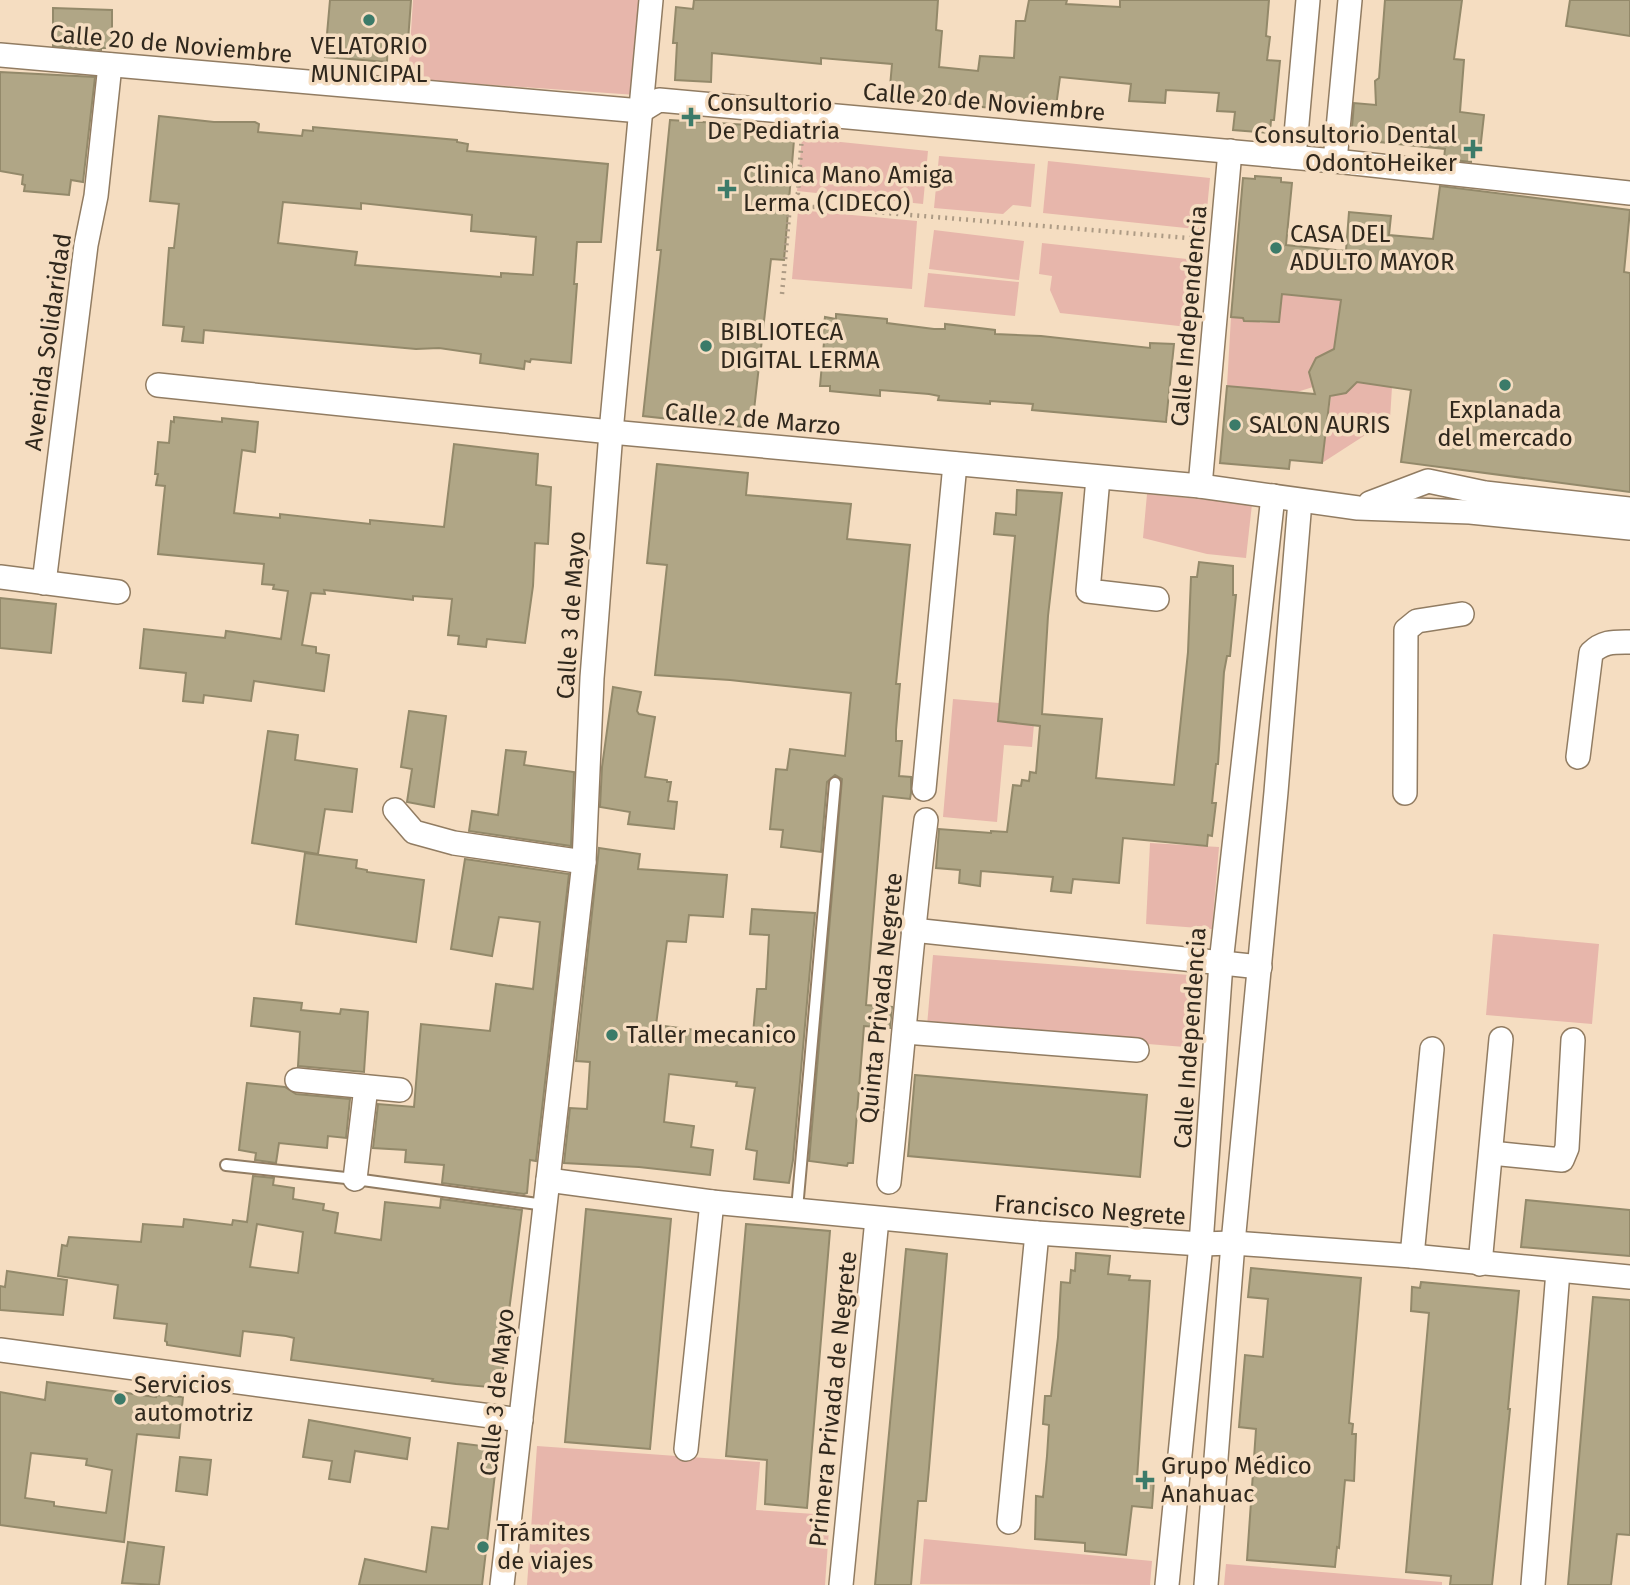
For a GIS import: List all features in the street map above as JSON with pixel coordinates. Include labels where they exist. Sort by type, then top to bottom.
[{"type":"street","name":"Calle 3 de Mayo","points":[[502,1585],[584,862],[592,678],[611,432],[651,0]]},
{"type":"street","points":[[1294,157],[1308,0]]},
{"type":"street","points":[[1335,160],[1350,0]]},
{"type":"street","name":"Calle 20 de Noviembre","points":[[0,55],[641,111],[659,100],[803,112],[1335,160],[1630,193]]},
{"type":"street","name":"Avenida Solidaridad","points":[[44,583],[86,245],[96,197],[110,65]]},
{"type":"street","name":"Calle Independencia","points":[[1200,486],[1230,150]]},
{"type":"street","name":"Calle 2 de Marzo","points":[[158,385],[611,432],[1200,486],[1350,507],[1428,481],[1485,493],[1630,509]]},
{"type":"street","points":[[924,789],[955,464]]},
{"type":"street","points":[[1098,478],[1088,591],[1157,599]]},
{"type":"street","name":"Calle Independencia","points":[[1167,1585],[1201,1244],[1221,963],[1273,496]]},
{"type":"street","points":[[1206,1585],[1233,1243],[1276,792],[1300,501]]},
{"type":"street","points":[[1350,507],[1470,512],[1630,528]]},
{"type":"street","points":[[0,577],[118,592]]},
{"type":"street","points":[[1405,793],[1406,630],[1418,621],[1462,614]]},
{"type":"street","points":[[1578,757],[1591,653],[1598,646],[1612,642],[1630,642]]},
{"type":"street","points":[[1241,789],[1276,792]]},
{"type":"street","points":[[394,810],[415,832],[454,843],[584,862]]},
{"type":"street","name":"Quinta Privada Negrete","points":[[889,1182],[926,820]]},
{"type":"street","points":[[913,930],[1260,968]]},
{"type":"street","points":[[905,1032],[1137,1050]]},
{"type":"street","points":[[1480,1264],[1501,1039]]},
{"type":"street","points":[[1491,1153],[1562,1160],[1567,1148],[1573,1040]]},
{"type":"street","points":[[1412,1256],[1432,1049]]},
{"type":"street","points":[[298,1080],[400,1090]]},
{"type":"street","points":[[355,1179],[366,1087]]},
{"type":"street","name":"Francisco Negrete","points":[[548,1180],[712,1202],[877,1219],[1037,1233],[1412,1256],[1630,1277]]},
{"type":"street","points":[[686,1449],[712,1202]]},
{"type":"street","name":"Primera Privada de Negrete","points":[[841,1585],[877,1219]]},
{"type":"street","points":[[1009,1522],[1037,1233]]},
{"type":"street","points":[[1533,1585],[1558,1271]]},
{"type":"street","points":[[0,1350],[521,1420]]},
{"type":"lane","points":[[796,1209],[835,783]]},
{"type":"lane","points":[[226,1166],[355,1179],[545,1205]]},
{"type":"path","points":[[782,294],[790,205],[798,194],[803,112]]},
{"type":"path","points":[[782,203],[1222,241]]},
{"type":"shaded area","points":[[413,0],[640,0],[636,95],[408,79]]},
{"type":"shaded area","points":[[802,138],[928,151],[923,204],[797,191]]},
{"type":"shaded area","points":[[939,156],[1035,164],[1031,207],[1013,205],[1003,214],[934,208]]},
{"type":"shaded area","points":[[1048,161],[1210,178],[1205,230],[1043,213]]},
{"type":"shaded area","points":[[798,210],[917,221],[912,289],[792,279]]},
{"type":"shaded area","points":[[934,230],[1024,241],[1019,280],[929,269]]},
{"type":"shaded area","points":[[1042,243],[1196,260],[1188,327],[1060,313],[1050,290],[1052,276],[1039,274]]},
{"type":"shaded area","points":[[928,273],[1019,282],[1015,316],[924,307]]},
{"type":"shaded area","points":[[1282,294],[1414,307],[1316,358],[1309,372],[1313,387],[1297,392],[1227,386],[1231,317],[1243,318],[1244,322],[1259,319],[1260,323],[1279,322]]},
{"type":"shaded area","points":[[1357,382],[1392,387],[1390,419],[1322,463],[1331,397]]},
{"type":"shaded area","points":[[1147,494],[1252,504],[1246,558],[1207,554],[1143,538]]},
{"type":"shaded area","points":[[953,699],[999,703],[998,721],[1034,724],[1032,747],[1004,745],[997,822],[943,817]]},
{"type":"shaded area","points":[[1150,843],[1219,847],[1212,929],[1146,924]]},
{"type":"shaded area","points":[[1493,934],[1599,944],[1592,1024],[1486,1015]]},
{"type":"shaded area","points":[[933,955],[1202,976],[1197,1048],[927,1026]]},
{"type":"shaded area","points":[[537,1446],[760,1462],[756,1510],[830,1515],[825,1585],[527,1585]]},
{"type":"shaded area","points":[[924,1539],[1152,1561],[1150,1585],[920,1584]]},
{"type":"shaded area","points":[[1226,1564],[1442,1582],[1442,1585],[1224,1585]]},
{"type":"building","name":"VELATORIO MUNICIPAL","points":[[330,0],[411,0],[408,41],[388,39],[387,62],[325,57]]},
{"type":"building","points":[[694,0],[938,0],[936,30],[942,31],[939,67],[978,71],[980,56],[1014,58],[1016,21],[1025,21],[1029,0],[1067,0],[1066,4],[1120,7],[1120,0],[1269,0],[1266,36],[1270,37],[1267,60],[1280,61],[1274,120],[1271,120],[1270,133],[1233,130],[1235,112],[1217,111],[1219,93],[1166,90],[1165,103],[1129,101],[1131,84],[1060,77],[1055,114],[889,98],[892,64],[821,58],[821,64],[712,53],[711,82],[675,80],[677,43],[673,43],[676,7],[693,9]]},
{"type":"building","points":[[1385,0],[1462,0],[1454,59],[1464,60],[1460,112],[1484,115],[1480,151],[1471,150],[1471,162],[1444,159],[1445,149],[1351,139],[1354,103],[1376,105],[1375,81],[1379,78]]},
{"type":"building","points":[[1570,0],[1630,0],[1630,36],[1566,26]]},
{"type":"building","points":[[53,8],[112,10],[112,48],[101,50],[53,46]]},
{"type":"building","points":[[0,72],[95,77],[83,182],[71,180],[69,195],[24,191],[23,175],[0,171]]},
{"type":"building","points":[[159,116],[214,122],[255,122],[259,124],[258,132],[302,136],[303,130],[313,131],[313,127],[457,140],[468,144],[467,151],[608,164],[601,242],[577,242],[571,363],[531,359],[530,362],[525,361],[524,369],[480,363],[481,354],[439,348],[416,349],[204,330],[203,343],[182,341],[184,327],[163,325],[169,248],[174,248],[179,204],[150,201]],"holes":[[[283,202],[361,209],[361,203],[472,215],[471,231],[536,237],[533,275],[501,273],[501,277],[355,265],[357,252],[278,243]]]},
{"type":"building","points":[[670,120],[795,128],[784,260],[771,259],[752,428],[643,416],[661,250],[657,250]]},
{"type":"building","points":[[1255,176],[1281,178],[1281,182],[1292,183],[1286,245],[1346,251],[1349,212],[1391,216],[1389,235],[1433,239],[1440,186],[1630,210],[1624,272],[1630,273],[1630,492],[1401,462],[1411,390],[1357,382],[1346,393],[1330,396],[1322,463],[1290,460],[1289,469],[1220,463],[1227,386],[1315,394],[1309,372],[1316,358],[1334,349],[1341,300],[1282,294],[1279,322],[1244,321],[1243,318],[1231,317],[1243,178],[1255,179]]},
{"type":"building","points":[[836,314],[887,319],[887,323],[934,329],[945,329],[945,324],[995,330],[995,334],[1041,336],[1150,348],[1150,343],[1174,344],[1166,422],[1032,410],[1033,404],[938,400],[939,396],[929,394],[880,390],[880,396],[830,391],[830,386],[820,386],[822,342],[825,317],[836,319]]},
{"type":"building","points":[[174,417],[222,422],[222,418],[258,422],[255,452],[242,450],[234,513],[280,518],[280,514],[370,524],[370,520],[444,527],[454,444],[538,454],[536,485],[551,487],[548,544],[535,543],[533,586],[525,643],[487,639],[486,647],[458,644],[459,636],[448,635],[452,599],[413,596],[413,600],[324,590],[325,594],[311,593],[302,645],[316,647],[316,653],[329,655],[324,691],[254,681],[251,701],[204,695],[203,703],[183,701],[186,673],[140,668],[144,629],[225,638],[226,631],[281,639],[288,591],[273,589],[274,585],[262,584],[264,564],[158,554],[165,486],[156,485],[158,442],[169,443],[171,421],[174,422]]},
{"type":"building","points":[[657,464],[748,473],[746,495],[851,504],[847,539],[910,545],[896,684],[900,684],[896,741],[902,741],[899,776],[911,777],[911,793],[910,799],[883,796],[866,1005],[892,1007],[890,1028],[864,1026],[853,1163],[848,1163],[847,1166],[809,1161],[842,779],[835,775],[827,782],[821,852],[781,847],[783,830],[770,829],[776,769],[787,770],[790,749],[845,756],[851,693],[655,675],[667,565],[647,563]]},
{"type":"building","points":[[1017,490],[1062,493],[1048,616],[1042,714],[1102,719],[1096,778],[1174,785],[1188,652],[1191,577],[1197,577],[1199,562],[1233,566],[1233,595],[1236,595],[1230,656],[1227,656],[1224,672],[1218,764],[1212,803],[1216,803],[1212,836],[1208,835],[1207,846],[1123,838],[1119,883],[1073,879],[1071,893],[1051,891],[1053,877],[981,871],[980,886],[959,883],[960,870],[936,868],[939,829],[1007,832],[1013,785],[1021,786],[1022,780],[1029,781],[1030,772],[1036,773],[1040,726],[998,721],[1015,536],[994,534],[996,513],[1016,515]]},
{"type":"building","points":[[0,598],[56,604],[51,653],[0,648]]},
{"type":"building","points":[[613,687],[641,692],[637,711],[639,714],[655,717],[645,777],[671,782],[668,801],[677,802],[674,829],[628,824],[630,812],[600,807],[602,767]]},
{"type":"building","points":[[409,711],[446,716],[434,807],[407,802],[412,769],[401,767]]},
{"type":"building","points":[[268,731],[298,735],[295,760],[357,769],[352,812],[325,809],[318,854],[252,843]]},
{"type":"building","points":[[506,750],[526,752],[524,765],[574,772],[571,846],[469,831],[472,811],[498,815]]},
{"type":"building","points":[[599,848],[640,854],[638,869],[727,875],[723,917],[689,915],[686,942],[667,941],[656,1025],[743,1036],[743,1033],[753,1034],[757,989],[766,989],[769,935],[750,934],[752,909],[815,913],[789,1183],[754,1179],[757,1151],[746,1149],[755,1088],[736,1086],[737,1082],[669,1074],[664,1122],[694,1126],[691,1147],[713,1150],[710,1175],[639,1167],[564,1163],[570,1108],[587,1109],[590,1062],[576,1061]]},
{"type":"building","points":[[305,853],[357,860],[356,868],[367,872],[424,880],[416,942],[296,924]]},
{"type":"building","points":[[465,859],[569,874],[536,1161],[530,1160],[527,1193],[524,1194],[442,1183],[444,1165],[405,1162],[406,1150],[373,1148],[378,1104],[414,1107],[421,1024],[490,1031],[496,984],[533,989],[540,922],[499,917],[492,956],[451,949]]},
{"type":"building","points":[[254,998],[302,1003],[301,1010],[340,1014],[341,1009],[368,1012],[364,1072],[298,1066],[300,1032],[251,1026]]},
{"type":"building","points":[[915,1075],[1147,1095],[1140,1177],[908,1156]]},
{"type":"building","points":[[247,1083],[285,1087],[296,1094],[350,1099],[346,1138],[328,1136],[327,1148],[279,1143],[276,1163],[255,1160],[256,1153],[239,1150]]},
{"type":"building","points":[[253,1176],[274,1178],[273,1185],[294,1188],[293,1199],[324,1204],[323,1210],[338,1213],[335,1233],[381,1240],[385,1202],[440,1208],[441,1199],[522,1210],[509,1311],[512,1311],[500,1388],[291,1360],[294,1338],[286,1336],[243,1331],[240,1356],[167,1345],[167,1324],[114,1318],[118,1285],[58,1276],[62,1245],[67,1246],[69,1237],[141,1242],[143,1224],[183,1227],[184,1219],[232,1225],[233,1220],[247,1222]],"holes":[[[257,1224],[303,1232],[298,1273],[250,1267]]]},
{"type":"building","points":[[1526,1200],[1630,1210],[1630,1256],[1521,1247]]},
{"type":"building","points":[[586,1209],[671,1219],[650,1449],[565,1442]]},
{"type":"building","points":[[746,1224],[830,1231],[807,1508],[765,1504],[767,1460],[726,1456]]},
{"type":"building","points":[[906,1249],[947,1254],[926,1501],[918,1501],[911,1585],[875,1585]]},
{"type":"building","points":[[1076,1253],[1110,1256],[1108,1274],[1130,1276],[1129,1280],[1150,1281],[1137,1479],[1154,1480],[1152,1508],[1132,1506],[1126,1555],[1085,1551],[1085,1543],[1035,1539],[1036,1496],[1043,1497],[1047,1456],[1049,1425],[1043,1424],[1045,1396],[1051,1396],[1061,1282],[1070,1283],[1071,1270],[1075,1271]]},
{"type":"building","points":[[1251,1268],[1361,1278],[1349,1423],[1353,1424],[1352,1434],[1356,1434],[1354,1481],[1345,1480],[1335,1567],[1247,1560],[1256,1429],[1239,1427],[1245,1355],[1263,1357],[1268,1299],[1248,1297]]},
{"type":"building","points":[[7,1271],[67,1280],[63,1315],[0,1310],[0,1286],[5,1287]]},
{"type":"building","points":[[1421,1282],[1519,1291],[1492,1585],[1450,1585],[1451,1576],[1406,1572],[1429,1313],[1411,1311],[1412,1287],[1420,1288]]},
{"type":"building","points":[[1593,1297],[1630,1300],[1630,1535],[1617,1534],[1611,1585],[1568,1585]]},
{"type":"building","points":[[47,1382],[156,1397],[183,1397],[179,1438],[137,1434],[124,1542],[0,1525],[0,1392],[45,1400]],"holes":[[[31,1453],[87,1459],[86,1465],[112,1470],[106,1513],[54,1506],[54,1502],[25,1498]]]},
{"type":"building","points":[[309,1420],[410,1438],[407,1459],[355,1451],[350,1482],[329,1479],[332,1461],[303,1457]]},
{"type":"building","points":[[458,1443],[498,1448],[482,1585],[359,1585],[365,1559],[426,1572],[432,1527],[448,1529]]},
{"type":"building","points":[[180,1457],[211,1460],[207,1495],[176,1491]]},
{"type":"building","points":[[128,1542],[164,1547],[159,1585],[122,1583]]},
{"type":"place","name":"VELATORIO MUNICIPAL","points":[[369,20]]},
{"type":"place","name":"Consultorio De Pediatria","points":[[691,117]]},
{"type":"place","name":"Consultorio Dental OdontoHeiker","points":[[1473,149]]},
{"type":"place","name":"Clinica Mano Amiga Lerma (CIDECO)","points":[[727,189]]},
{"type":"place","name":"CASA DEL ADULTO MAYOR","points":[[1276,248]]},
{"type":"place","name":"BIBLIOTECA DIGITAL LERMA","points":[[706,346]]},
{"type":"place","name":"Explanada del mercado","points":[[1505,385]]},
{"type":"place","name":"SALON AURIS","points":[[1235,425]]},
{"type":"place","name":"Taller mecanico","points":[[612,1035]]},
{"type":"place","name":"Servicios automotriz","points":[[120,1399]]},
{"type":"place","name":"Grupo Médico Anahuac","points":[[1145,1480]]},
{"type":"place","name":"Trámites de viajes","points":[[483,1547]]}]
